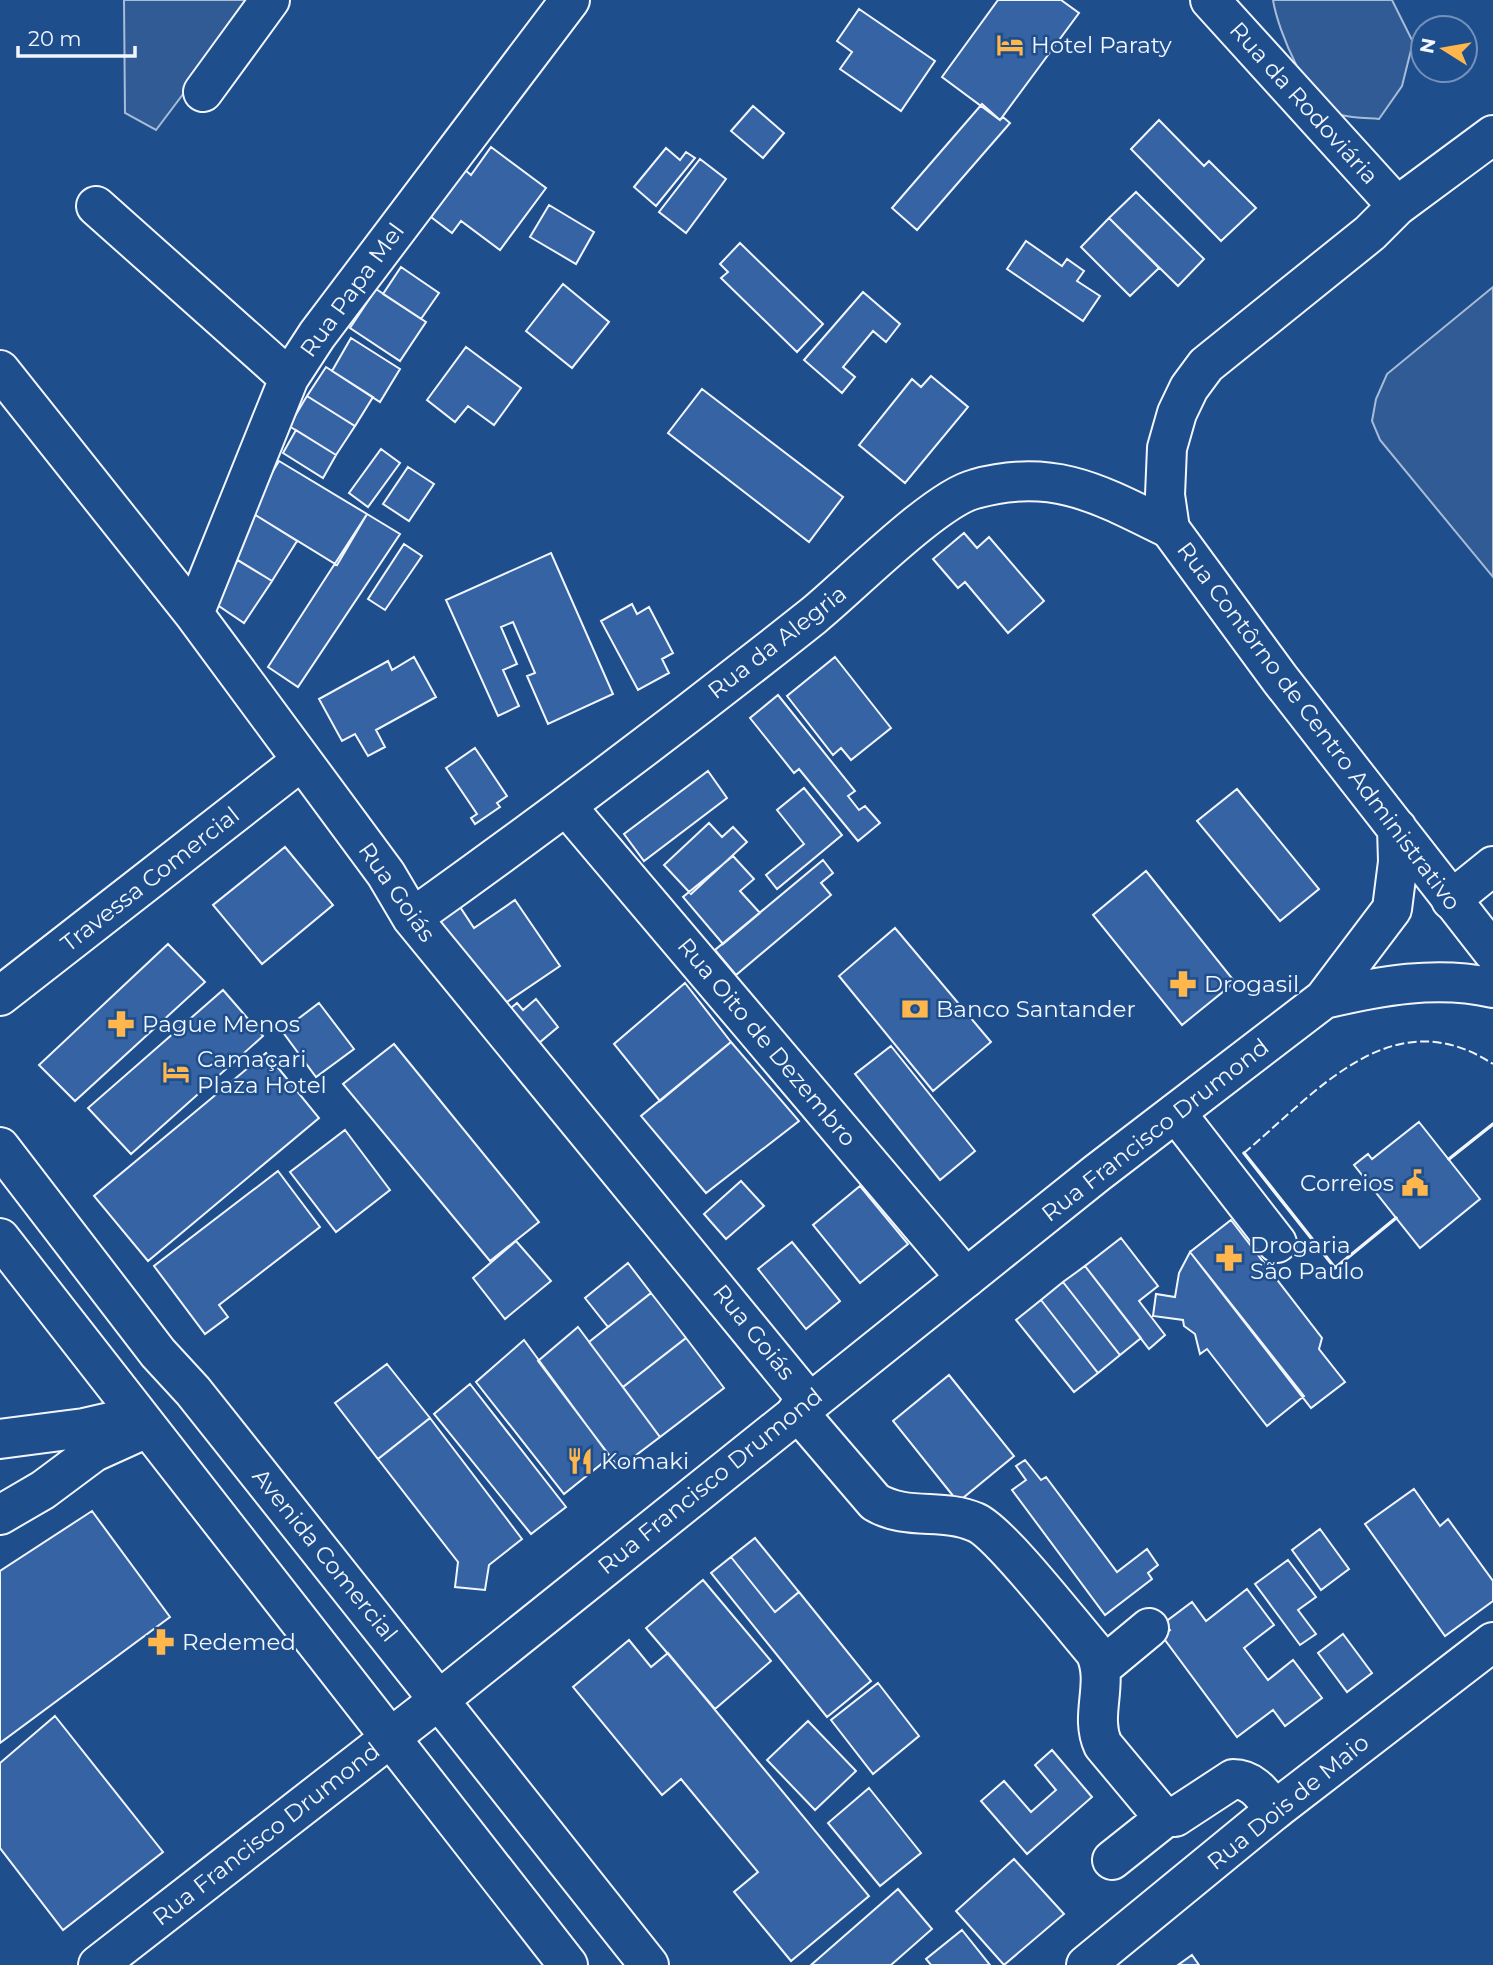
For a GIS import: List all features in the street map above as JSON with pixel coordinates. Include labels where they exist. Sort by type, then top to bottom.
[{"type":"main road","points":[[203,92],[270,0]]},
{"type":"main road","name":"Rua Papa Mel","points":[[194,614],[289,377],[317,335],[570,0]]},
{"type":"main road","name":"Rua da Rodoviária","points":[[1210,0],[1397,206]]},
{"type":"main road","name":"Rua Contôrno de Centro Administrativo","points":[[1493,135],[1397,206],[1370,233],[1206,365],[1189,388],[1177,413],[1164,471],[1170,529],[1280,679],[1493,952]]},
{"type":"main road","points":[[96,206],[289,377]]},
{"type":"main road","name":"Rua Goiás","points":[[0,370],[194,614],[300,762],[386,874],[412,918],[803,1407],[875,1502],[886,1509],[957,1517],[985,1527],[1095,1653],[1102,1667]]},
{"type":"main road","name":"Rua da Alegria","points":[[412,918],[567,807],[814,615],[919,525],[972,489],[1040,479],[1087,489],[1170,529]]},
{"type":"main road","name":"Travessa Comercial","points":[[0,996],[300,762]]},
{"type":"main road","name":"Rua Oito de Dezembro","points":[[567,807],[966,1278]]},
{"type":"main road","name":"Rua Francisco Drumond","points":[[98,1965],[439,1700],[803,1407],[1324,999],[1392,909],[1398,862],[1397,828]]},
{"type":"main road","points":[[1451,900],[1493,866]]},
{"type":"main road","name":"Rua Francisco Drumond","points":[[1324,999],[1380,986],[1437,982],[1493,989]]},
{"type":"main road","points":[[1176,1113],[1276,1243]]},
{"type":"main road","name":"Avenida Comercial","points":[[0,1147],[158,1353],[202,1401],[649,1965]]},
{"type":"main road","points":[[0,1238],[569,1965]]},
{"type":"main road","points":[[0,1515],[43,1490],[94,1452],[134,1411],[158,1353]]},
{"type":"main road","points":[[0,1439],[84,1428],[134,1411]]},
{"type":"main road","points":[[1149,1629],[1102,1667],[1098,1734],[1103,1745],[1166,1817]]},
{"type":"main road","name":"Rua Dois de Maio","points":[[1086,1965],[1275,1810],[1493,1642]]},
{"type":"main road","points":[[1112,1860],[1166,1817],[1175,1817],[1233,1779],[1243,1779],[1253,1784],[1275,1810]]},
{"type":"shaded area","points":[[124,0],[254,0],[156,130],[125,113]]},
{"type":"shaded area","points":[[1273,0],[1392,0],[1409,34],[1409,58],[1402,86],[1379,119],[1341,115],[1317,97],[1296,65]]},
{"type":"shaded area","points":[[1493,287],[1493,577],[1380,440],[1372,421],[1376,399],[1387,374]]},
{"type":"building","name":"Hotel Paraty","points":[[998,0],[1061,0],[1079,13],[1000,120],[942,77]]},
{"type":"building","points":[[859,9],[935,61],[901,111],[840,69],[852,52],[837,41]]},
{"type":"building","points":[[982,104],[1000,120],[1003,117],[1010,123],[917,230],[892,208]]},
{"type":"building","points":[[753,106],[784,133],[763,158],[731,131]]},
{"type":"building","points":[[1159,120],[1204,166],[1209,161],[1256,208],[1221,241],[1131,149]]},
{"type":"building","points":[[491,147],[546,188],[500,250],[461,221],[452,233],[431,217],[465,170],[471,175]]},
{"type":"building","points":[[666,148],[680,160],[686,152],[695,158],[656,206],[634,187]]},
{"type":"building","points":[[700,159],[726,179],[686,233],[659,212]]},
{"type":"building","points":[[1136,192],[1204,259],[1178,286],[1109,218]]},
{"type":"building","points":[[549,205],[594,232],[576,264],[530,237]]},
{"type":"building","points":[[1109,218],[1159,268],[1130,296],[1081,247]]},
{"type":"building","points":[[1026,241],[1062,266],[1067,259],[1084,271],[1077,281],[1100,296],[1083,321],[1007,269]]},
{"type":"building","points":[[740,243],[823,324],[797,352],[721,278],[728,272],[720,264]]},
{"type":"building","points":[[401,267],[439,293],[421,319],[383,294]]},
{"type":"building","points":[[563,284],[609,322],[572,368],[526,331]]},
{"type":"building","points":[[376,289],[426,322],[400,361],[350,328]]},
{"type":"building","points":[[863,292],[900,324],[886,342],[873,331],[843,367],[855,377],[842,393],[804,360]]},
{"type":"building","points":[[351,338],[400,369],[380,402],[332,371]]},
{"type":"building","points":[[466,347],[521,388],[494,425],[468,406],[455,422],[427,400]]},
{"type":"building","points":[[326,367],[373,397],[355,426],[307,396]]},
{"type":"building","points":[[931,376],[968,407],[905,483],[859,445],[912,379],[921,387]]},
{"type":"building","points":[[702,389],[843,497],[809,542],[668,433]]},
{"type":"building","points":[[307,396],[355,426],[336,455],[289,426]]},
{"type":"building","points":[[296,430],[336,455],[323,478],[283,453]]},
{"type":"building","points":[[381,449],[400,463],[368,507],[349,493]]},
{"type":"building","points":[[279,461],[367,514],[337,565],[249,511]]},
{"type":"building","points":[[408,467],[434,484],[409,521],[383,504]]},
{"type":"building","points":[[249,511],[297,541],[272,581],[224,552]]},
{"type":"building","points":[[367,514],[400,534],[298,687],[268,667]]},
{"type":"building","points":[[964,533],[977,548],[989,537],[1044,601],[1008,633],[965,582],[958,588],[933,559]]},
{"type":"building","points":[[404,544],[422,556],[385,610],[368,599]]},
{"type":"building","points":[[551,553],[613,694],[548,724],[527,676],[535,673],[513,622],[501,627],[517,664],[503,670],[519,706],[498,716],[446,600]]},
{"type":"building","points":[[238,560],[272,581],[244,623],[210,600]]},
{"type":"building","points":[[632,604],[637,614],[649,607],[673,653],[662,659],[669,673],[638,690],[601,621]]},
{"type":"building","points":[[414,657],[436,697],[376,730],[385,747],[368,756],[355,734],[342,741],[319,699],[388,661],[392,670]]},
{"type":"building","points":[[835,657],[891,728],[851,760],[841,748],[833,755],[787,696]]},
{"type":"building","points":[[778,695],[855,791],[848,796],[859,810],[865,806],[880,823],[858,841],[799,769],[794,773],[750,718]]},
{"type":"building","points":[[475,748],[507,796],[497,803],[500,807],[475,824],[471,818],[477,814],[446,768]]},
{"type":"building","points":[[708,771],[727,798],[644,861],[624,834]]},
{"type":"building","points":[[804,788],[842,835],[777,889],[766,875],[804,844],[777,810]]},
{"type":"building","points":[[1237,789],[1319,889],[1280,921],[1197,821]]},
{"type":"building","points":[[709,823],[722,837],[733,827],[747,842],[691,894],[664,865]]},
{"type":"building","points":[[285,847],[333,905],[262,964],[213,905]]},
{"type":"building","points":[[733,856],[754,879],[740,891],[760,913],[723,944],[683,897]]},
{"type":"building","points":[[823,860],[833,873],[821,883],[831,895],[736,975],[715,950]]},
{"type":"building","points":[[1146,871],[1235,982],[1182,1025],[1093,915]]},
{"type":"building","points":[[515,900],[560,966],[495,1010],[436,923],[460,907],[474,928]]},
{"type":"building","name":"Banco Santander","points":[[895,928],[991,1042],[933,1091],[839,976]]},
{"type":"building","name":"Pague Menos","points":[[168,944],[205,982],[75,1101],[39,1065]]},
{"type":"building","points":[[685,983],[731,1042],[660,1101],[614,1044]]},
{"type":"building","name":"Camaçari Plaza Hotel","points":[[223,990],[263,1036],[131,1154],[88,1108]]},
{"type":"building","points":[[536,999],[558,1027],[533,1048],[505,1013],[517,1003],[523,1010]]},
{"type":"building","points":[[319,1003],[354,1049],[316,1077],[282,1031]]},
{"type":"building","points":[[731,1042],[799,1121],[706,1193],[641,1116]]},
{"type":"building","points":[[394,1044],[539,1222],[490,1261],[343,1084]]},
{"type":"building","points":[[891,1046],[975,1151],[940,1180],[855,1074]]},
{"type":"building","points":[[266,1053],[319,1118],[148,1261],[94,1196]]},
{"type":"building","points":[[1419,1122],[1480,1199],[1420,1248],[1354,1165],[1368,1154],[1372,1159]]},
{"type":"building","points":[[345,1130],[390,1190],[336,1232],[290,1172]]},
{"type":"building","points":[[278,1171],[320,1227],[219,1305],[228,1317],[205,1334],[154,1266]]},
{"type":"building","points":[[741,1181],[764,1206],[726,1239],[704,1214]]},
{"type":"building","points":[[860,1186],[908,1244],[860,1283],[813,1225]]},
{"type":"building","points":[[1231,1220],[1322,1338],[1319,1349],[1345,1382],[1311,1408],[1190,1252]]},
{"type":"building","points":[[1121,1238],[1158,1286],[1139,1301],[1165,1335],[1149,1349],[1085,1266]]},
{"type":"building","points":[[516,1241],[551,1281],[505,1319],[473,1278]]},
{"type":"building","points":[[792,1242],[840,1301],[806,1329],[758,1269]]},
{"type":"building","points":[[1190,1252],[1304,1396],[1267,1426],[1207,1349],[1200,1354],[1195,1334],[1184,1326],[1183,1320],[1153,1316],[1156,1294],[1175,1297],[1179,1273]]},
{"type":"building","points":[[628,1263],[651,1293],[608,1327],[585,1298]]},
{"type":"building","points":[[1085,1266],[1141,1338],[1120,1355],[1063,1282]]},
{"type":"building","points":[[1063,1282],[1120,1355],[1098,1373],[1041,1300]]},
{"type":"building","points":[[651,1293],[686,1338],[623,1387],[589,1342]]},
{"type":"building","points":[[1041,1300],[1098,1373],[1074,1392],[1016,1320]]},
{"type":"building","points":[[578,1327],[660,1437],[619,1468],[538,1361]]},
{"type":"building","points":[[686,1338],[724,1388],[660,1437],[623,1387]]},
{"type":"building","points":[[524,1340],[610,1457],[564,1494],[476,1382]]},
{"type":"building","points":[[387,1364],[430,1418],[378,1459],[335,1403]]},
{"type":"building","points":[[949,1375],[1014,1456],[958,1502],[893,1421]]},
{"type":"building","points":[[470,1384],[566,1507],[531,1534],[434,1414]]},
{"type":"building","points":[[430,1418],[522,1539],[489,1565],[485,1590],[455,1587],[458,1562],[378,1459]]},
{"type":"building","points":[[1025,1460],[1041,1480],[1046,1477],[1117,1572],[1147,1549],[1158,1565],[1148,1573],[1152,1579],[1105,1615],[1012,1490],[1026,1480],[1016,1466]]},
{"type":"building","points":[[1414,1489],[1440,1526],[1448,1519],[1493,1581],[1493,1601],[1445,1636],[1365,1524]]},
{"type":"building","points":[[92,1511],[170,1617],[0,1743],[0,1571]]},
{"type":"building","points":[[1320,1529],[1349,1569],[1321,1590],[1292,1550]]},
{"type":"building","points":[[755,1538],[799,1592],[775,1612],[731,1557]]},
{"type":"building","points":[[731,1557],[775,1612],[799,1592],[871,1681],[827,1717],[711,1573]]},
{"type":"building","points":[[1288,1560],[1316,1597],[1298,1610],[1316,1634],[1300,1645],[1255,1584]]},
{"type":"building","points":[[703,1580],[771,1661],[715,1709],[646,1628]]},
{"type":"building","points":[[1247,1589],[1274,1625],[1244,1648],[1268,1680],[1293,1660],[1322,1698],[1285,1726],[1273,1710],[1237,1737],[1162,1636],[1170,1630],[1164,1623],[1192,1602],[1206,1621]]},
{"type":"building","points":[[1343,1634],[1372,1673],[1347,1692],[1318,1653]]},
{"type":"building","points":[[629,1640],[651,1667],[668,1653],[869,1896],[791,1961],[734,1892],[758,1872],[681,1779],[662,1795],[573,1687]]},
{"type":"building","points":[[878,1683],[919,1736],[873,1774],[831,1720]]},
{"type":"building","points":[[55,1716],[163,1852],[63,1930],[0,1848],[0,1763]]},
{"type":"building","points":[[808,1721],[856,1771],[815,1810],[767,1760]]},
{"type":"building","points":[[1052,1750],[1092,1797],[1027,1854],[981,1801],[1004,1781],[1031,1812],[1056,1790],[1035,1765]]},
{"type":"building","points":[[869,1788],[921,1853],[880,1886],[828,1823]]},
{"type":"building","points":[[1014,1859],[1064,1914],[1004,1965],[956,1911]]},
{"type":"building","points":[[898,1889],[932,1929],[891,1965],[811,1965]]},
{"type":"building","points":[[962,1930],[990,1965],[931,1965],[926,1959]]},
{"type":"building","points":[[1192,1955],[1199,1965],[1178,1965]]},
{"type":"fence","points":[[1244,1153],[1328,1081],[1358,1061],[1389,1047],[1422,1041],[1456,1046],[1493,1064]]},
{"type":"wall","points":[[1449,1159],[1493,1124]]},
{"type":"wall","points":[[1244,1153],[1335,1268],[1396,1218]]},
{"type":"place","name":"Hotel Paraty","points":[[1010,45]]},
{"type":"place","name":"Drogasil","points":[[1183,984]]},
{"type":"place","name":"Banco Santander","points":[[915,1009]]},
{"type":"place","name":"Pague Menos","points":[[121,1024]]},
{"type":"place","name":"Camaçari Plaza Hotel","points":[[176,1072]]},
{"type":"place","name":"Correios","points":[[1415,1183]]},
{"type":"place","name":"Drogaria São Paulo","points":[[1229,1258]]},
{"type":"place","name":"Komaki","points":[[580,1461]]},
{"type":"place","name":"Redemed","points":[[161,1642]]}]
